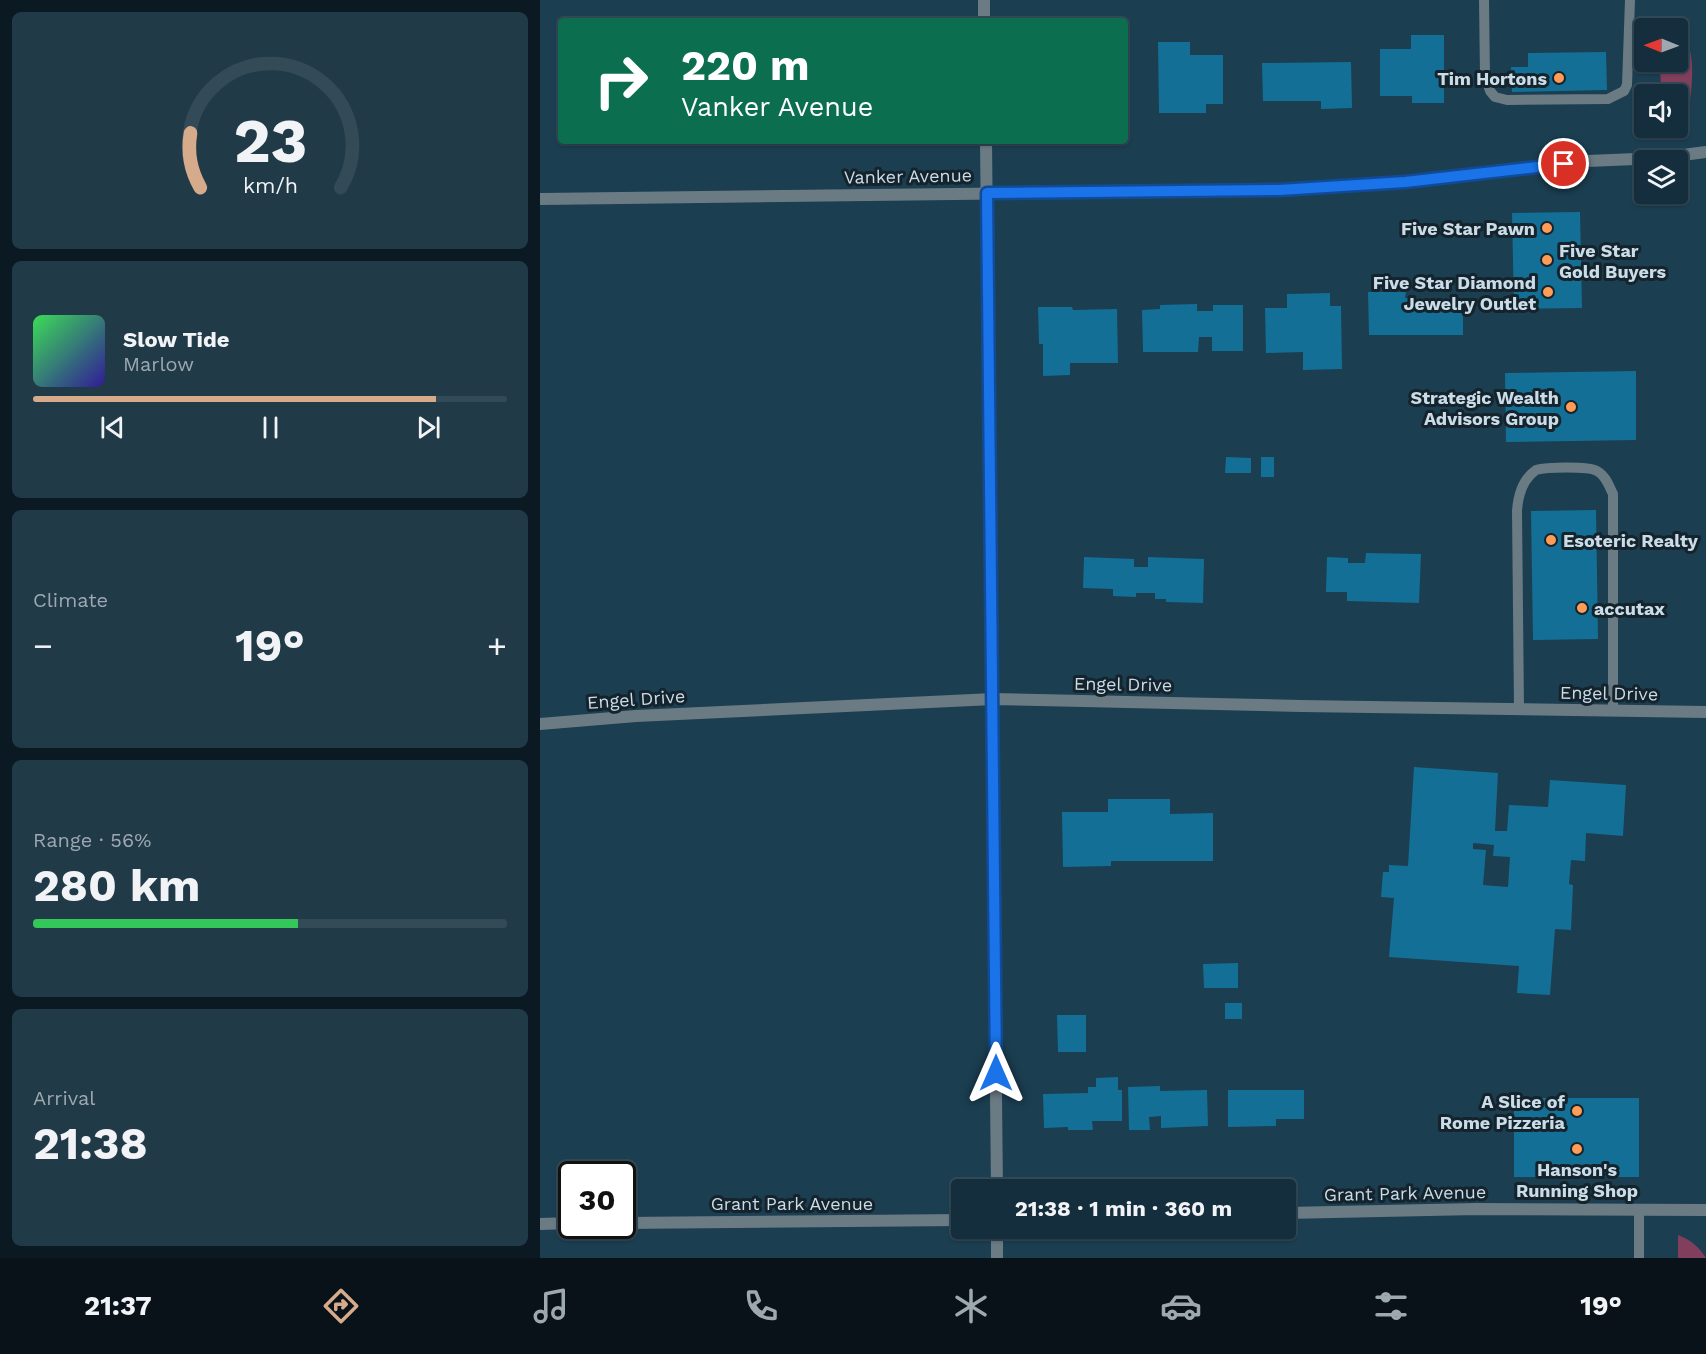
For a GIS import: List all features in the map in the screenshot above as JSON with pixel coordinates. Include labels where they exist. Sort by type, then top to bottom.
[{"type":"street","points":[[984,0],[984,18]]},
{"type":"street","points":[[986,144],[997,1179]]},
{"type":"street","name":"Vanker Avenue","points":[[540,199],[1290,190],[1405,182],[1587,161],[1660,158],[1706,152]]},
{"type":"street","name":"Engel Drive","points":[[540,724],[636,716],[993,699],[1706,712]]},
{"type":"street","name":"Grant Park Avenue","points":[[1296,1213],[1476,1209],[1706,1210]]},
{"type":"street","name":"Grant Park Avenue","points":[[636,1223],[951,1220]]},
{"type":"street","points":[[540,1224],[558,1223]]},
{"type":"street","points":[[997,1239],[997,1258]]},
{"type":"lane","points":[[1484,0],[1487,84],[1495,97],[1508,100],[1608,99],[1624,91],[1627,85],[1630,0]]},
{"type":"lane","points":[[1519,709],[1517,511],[1520,493],[1530,474],[1536,470],[1576,469],[1598,471],[1607,480],[1613,494],[1613,711]]},
{"type":"lane","points":[[1639,1209],[1640,1258]]},
{"type":"shaded area","points":[[1688,48],[1692,72],[1688,109],[1688,84],[1661,84],[1660,72],[1688,72]]},
{"type":"shaded area","points":[[1678,1235],[1694,1244],[1706,1258],[1678,1258]]},
{"type":"building","points":[[1411,35],[1444,35],[1444,103],[1412,103],[1412,96],[1380,96],[1380,49],[1411,49]]},
{"type":"building","points":[[1158,42],[1190,42],[1190,55],[1223,55],[1223,104],[1206,104],[1206,113],[1159,113]]},
{"type":"building","name":"Tim Hortons","points":[[1606,52],[1607,90],[1512,92],[1511,67],[1528,67],[1528,53]]},
{"type":"building","points":[[1351,62],[1352,108],[1321,109],[1321,101],[1263,101],[1262,63]]},
{"type":"building","points":[[1580,212],[1582,308],[1514,309],[1512,213]]},
{"type":"building","points":[[1368,292],[1406,292],[1405,298],[1463,298],[1463,335],[1369,335]]},
{"type":"building","points":[[1330,293],[1330,306],[1341,306],[1342,369],[1303,370],[1303,352],[1266,353],[1265,308],[1287,308],[1287,294]]},
{"type":"building","points":[[1197,304],[1197,311],[1213,311],[1213,305],[1243,305],[1243,351],[1212,351],[1212,337],[1199,337],[1198,352],[1143,352],[1142,310],[1160,309],[1160,305]]},
{"type":"building","points":[[1038,307],[1072,307],[1073,310],[1117,309],[1118,363],[1070,363],[1070,375],[1043,376],[1043,344],[1039,344]]},
{"type":"building","name":"Strategic Wealth Advisors Group","points":[[1636,371],[1636,440],[1506,442],[1505,373]]},
{"type":"building","points":[[1226,457],[1251,458],[1251,473],[1225,473]]},
{"type":"building","points":[[1261,457],[1274,457],[1274,477],[1261,477]]},
{"type":"building","points":[[1596,510],[1598,639],[1533,640],[1531,511]]},
{"type":"building","points":[[1366,553],[1421,554],[1419,603],[1347,601],[1347,592],[1326,592],[1327,557],[1348,558],[1348,563],[1365,563]]},
{"type":"building","points":[[1084,557],[1134,559],[1134,567],[1148,567],[1148,557],[1204,559],[1203,603],[1166,602],[1166,599],[1155,599],[1155,593],[1136,593],[1136,597],[1113,596],[1113,589],[1083,588]]},
{"type":"building","points":[[1414,767],[1498,773],[1495,831],[1507,831],[1509,805],[1548,807],[1550,780],[1626,785],[1623,836],[1586,833],[1585,861],[1571,860],[1569,884],[1573,885],[1571,930],[1555,929],[1550,995],[1517,993],[1519,966],[1389,957],[1394,898],[1381,897],[1383,872],[1389,872],[1389,865],[1408,866]],"holes":[[[1473,843],[1494,845],[1493,856],[1510,857],[1508,887],[1483,885],[1486,850],[1473,849]]]},
{"type":"building","points":[[1108,799],[1170,799],[1170,814],[1213,813],[1213,861],[1111,861],[1111,866],[1063,867],[1062,812],[1108,812]]},
{"type":"building","points":[[1238,963],[1238,988],[1204,988],[1203,964]]},
{"type":"building","points":[[1225,1003],[1242,1003],[1242,1019],[1225,1019]]},
{"type":"building","points":[[1057,1015],[1086,1015],[1086,1052],[1058,1052]]},
{"type":"building","points":[[1118,1077],[1118,1090],[1122,1090],[1122,1121],[1092,1121],[1093,1130],[1068,1130],[1068,1127],[1044,1128],[1043,1094],[1088,1093],[1088,1087],[1096,1087],[1096,1078]]},
{"type":"building","points":[[1160,1086],[1160,1091],[1207,1090],[1208,1126],[1161,1128],[1161,1116],[1149,1117],[1150,1130],[1129,1130],[1128,1087]]},
{"type":"building","points":[[1228,1090],[1304,1090],[1304,1119],[1276,1119],[1276,1126],[1228,1127]]},
{"type":"building","name":"Hanson's Running Shop","points":[[1514,1098],[1639,1098],[1639,1177],[1514,1177]]},
{"type":"place","name":"Tim Hortons","points":[[1559,78]]},
{"type":"place","name":"Five Star Pawn","points":[[1547,228]]},
{"type":"place","name":"Five Star Gold Buyers","points":[[1547,260]]},
{"type":"place","name":"Five Star Diamond Jewelry Outlet","points":[[1548,292]]},
{"type":"place","name":"Strategic Wealth Advisors Group","points":[[1571,407]]},
{"type":"place","name":"Esoteric Realty","points":[[1551,540]]},
{"type":"place","name":"accutax","points":[[1582,608]]},
{"type":"place","name":"A Slice of Rome Pizzeria","points":[[1577,1111]]},
{"type":"place","name":"Hanson's Running Shop","points":[[1577,1149]]},
{"type":"route","points":[[996,1073],[987,193],[1279,190],[1405,182],[1564,164]]}]
